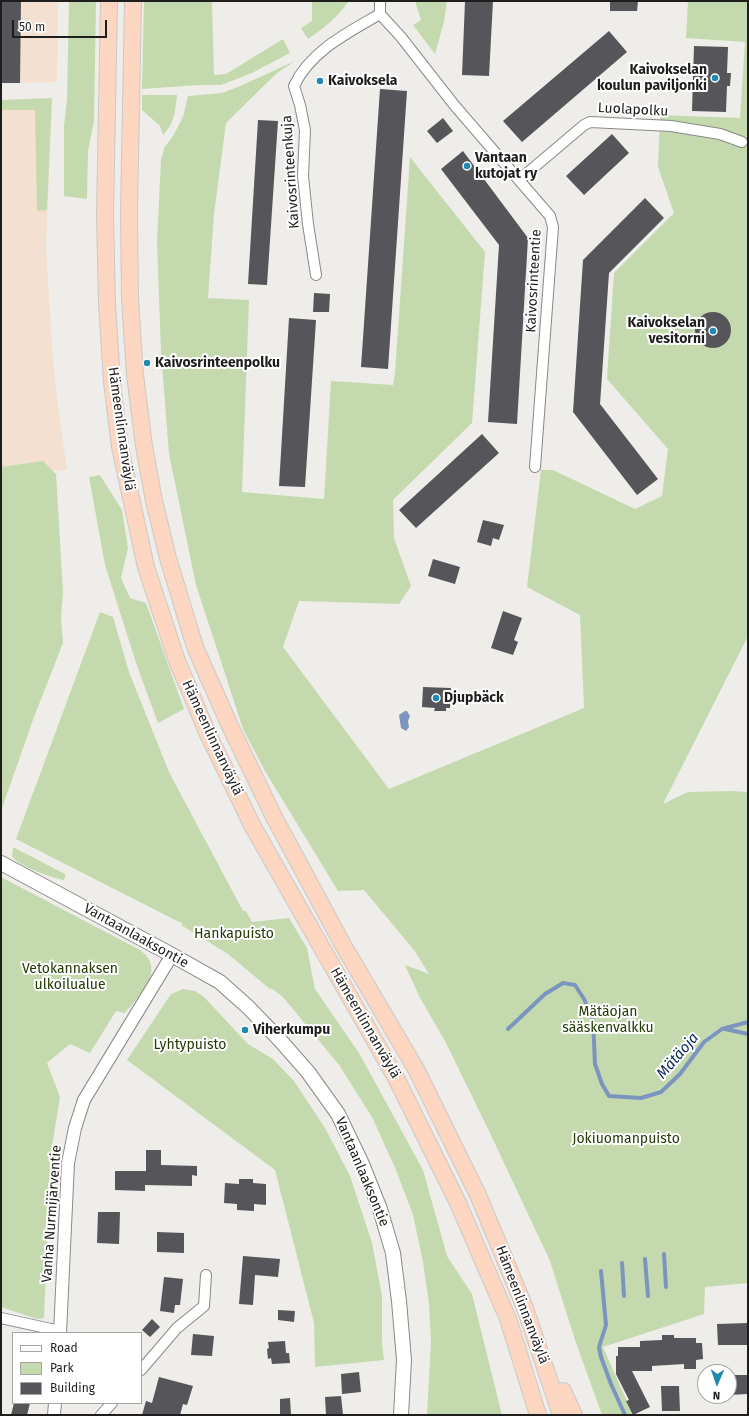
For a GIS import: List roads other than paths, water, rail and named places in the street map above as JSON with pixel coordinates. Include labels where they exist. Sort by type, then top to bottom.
[{"type":"highway","name":"Hämeenlinnanväylä","points":[[109,1],[105,214],[107,304],[112,382],[120,447],[146,567],[176,658],[207,732],[250,820],[396,1078],[458,1203],[508,1319],[538,1415]]},
{"type":"highway","name":"Hämeenlinnanväylä","points":[[133,1],[129,212],[131,322],[135,376],[144,446],[154,501],[168,558],[195,647],[230,726],[274,817],[343,945],[416,1069],[478,1195],[525,1308],[561,1415]]},
{"type":"highway","points":[[525,1308],[574,1415]]},
{"type":"main road","name":"Vantaanlaaksontie","points":[[1,863],[220,982],[248,1007],[308,1072],[338,1114],[362,1164],[380,1208],[393,1253],[404,1360],[401,1415]]},
{"type":"street","points":[[380,1],[380,14]]},
{"type":"street","name":"Kaivosrinteentie","points":[[380,14],[401,37],[455,106],[550,216],[553,227],[535,467]]},
{"type":"street","name":"Kaivosrinteenkuja","points":[[316,275],[308,224],[303,176],[305,130],[300,105],[294,86],[304,69],[314,58],[350,31],[380,14]]},
{"type":"street","name":"Luolapolku","points":[[519,180],[584,125],[590,122],[671,126],[720,134],[742,142]]},
{"type":"street","name":"Vanha Nurmijärventie","points":[[60,1332],[68,1163],[78,1118],[84,1100],[172,955]]},
{"type":"street","points":[[142,1369],[176,1328],[204,1306],[206,1275]]},
{"type":"street","points":[[1,1318],[60,1332]]},
{"type":"street","points":[[54,1415],[55,1404]]},
{"type":"street","points":[[101,1415],[111,1404]]},
{"type":"water","points":[[407,711],[410,716],[408,721],[409,727],[406,731],[401,728],[399,715]]},
{"type":"waterway","name":"Mätäoja","points":[[508,1029],[545,994],[563,983],[575,985],[584,999],[593,1020],[595,1064],[602,1084],[609,1096],[641,1098],[661,1092],[680,1074],[704,1042],[722,1029],[748,1022]]},
{"type":"waterway","points":[[725,1029],[748,1034]]},
{"type":"waterway","points":[[664,1254],[666,1287]]},
{"type":"waterway","points":[[645,1259],[648,1296]]},
{"type":"waterway","points":[[622,1263],[624,1296]]},
{"type":"waterway","points":[[601,1271],[606,1325],[599,1347],[611,1384],[625,1415]]},
{"type":"place","name":"Kaivokselan koulun paviljonki","points":[[715,78]]},
{"type":"place","name":"Kaivoksela","points":[[320,81]]},
{"type":"place","name":"Vantaan kutojat ry","points":[[467,166]]},
{"type":"place","name":"Kaivokselan vesitorni","points":[[713,331]]},
{"type":"place","name":"Kaivosrinteenpolku","points":[[147,363]]},
{"type":"place","name":"Djupbäck","points":[[436,698]]},
{"type":"place","name":"Viherkumpu","points":[[245,1030]]},
{"type":"park label","name":"Hankapuisto","points":[[234,934]]},
{"type":"park label","name":"Vetokannaksen ulkoilualue","points":[[70,978]]},
{"type":"park label","name":"Mätäojan sääskenvalkku","points":[[608,1020]]},
{"type":"park label","name":"Lyhtypuisto","points":[[190,1045]]},
{"type":"park label","name":"Jokiuomanpuisto","points":[[626,1139]]}]
